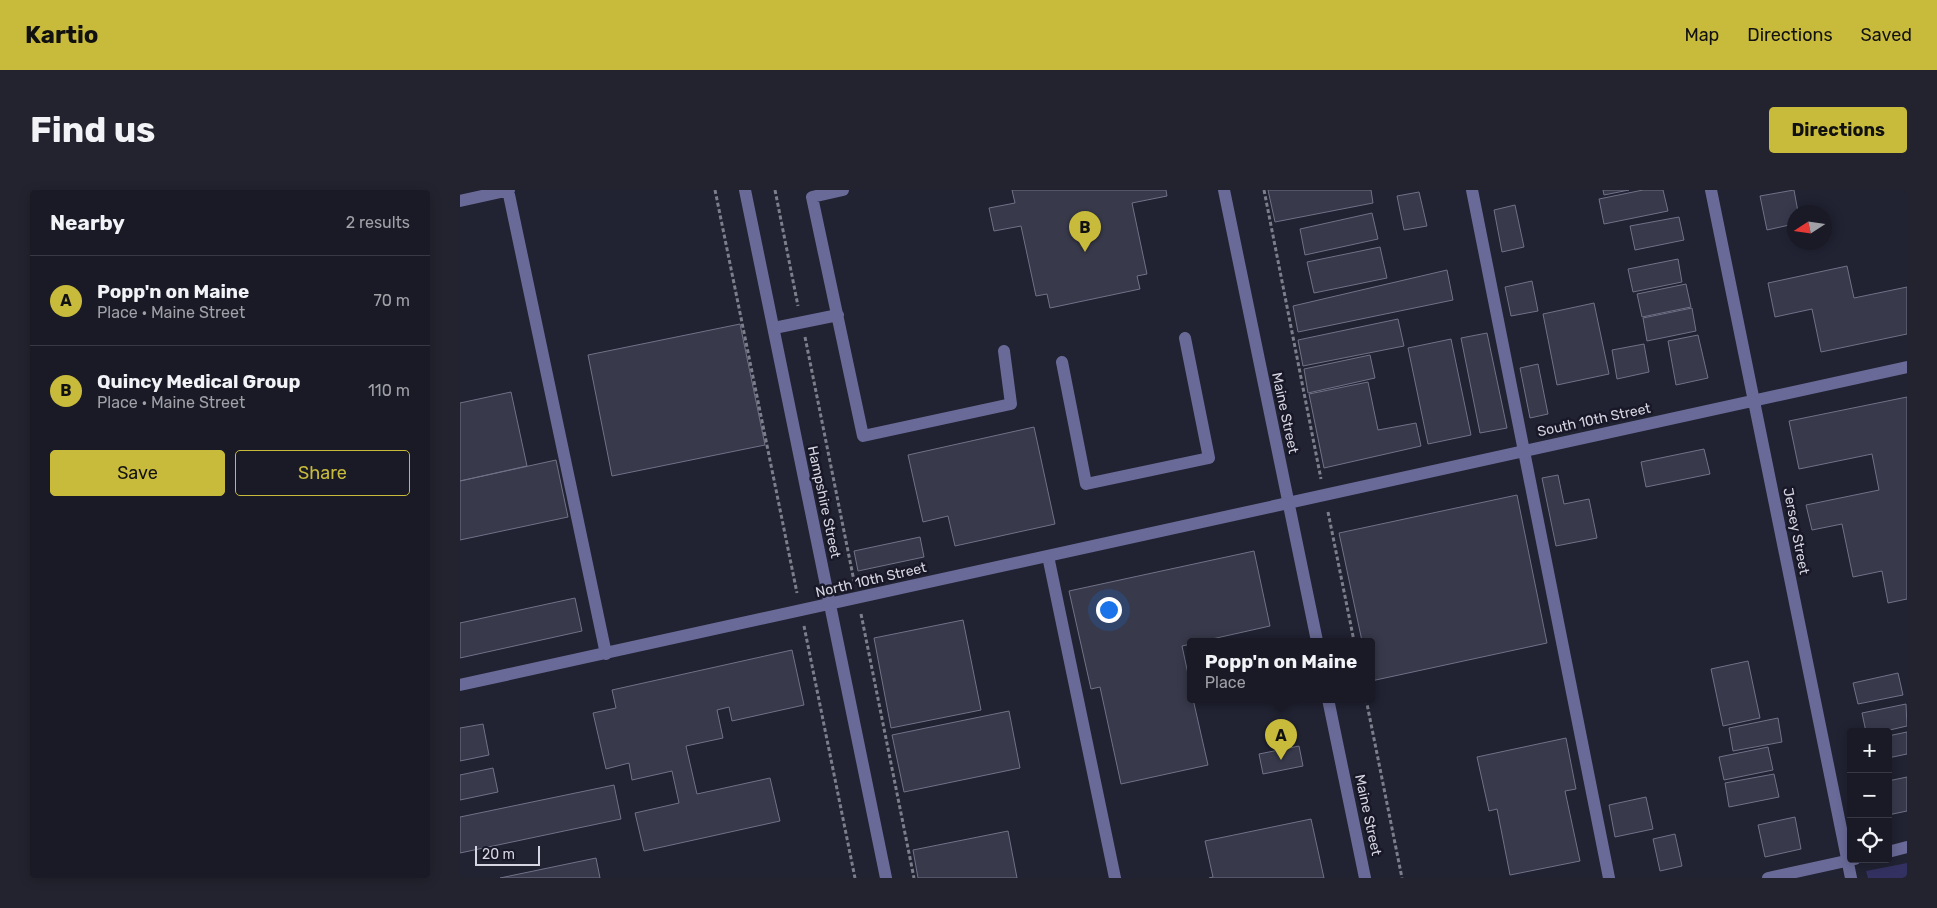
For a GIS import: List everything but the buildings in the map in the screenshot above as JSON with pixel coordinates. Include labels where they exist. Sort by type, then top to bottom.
[{"type":"street","points":[[460,201],[508,190],[606,654]]},
{"type":"street","name":"Hampshire Street","points":[[745,190],[886,878]]},
{"type":"street","points":[[843,190],[812,197],[863,436],[1011,404],[1004,351]]},
{"type":"street","name":"Maine Street","points":[[1224,190],[1316,638]]},
{"type":"street","points":[[1472,190],[1610,878]]},
{"type":"street","name":"Jersey Street","points":[[1712,190],[1754,400],[1847,841]]},
{"type":"street","points":[[774,328],[838,315]]},
{"type":"street","points":[[1062,362],[1086,484],[1209,458],[1185,338]]},
{"type":"street","name":"South 10th Street","points":[[1288,503],[1907,367]]},
{"type":"street","name":"North 10th Street","points":[[460,686],[1288,503]]},
{"type":"street","points":[[1048,556],[1115,878]]},
{"type":"street","name":"Maine Street","points":[[1329,703],[1365,878]]},
{"type":"street","points":[[1892,851],[1907,848]]},
{"type":"street","points":[[1768,878],[1847,861]]},
{"type":"street","name":"Jersey Street","points":[[1851,863],[1851,878]]},
{"type":"path","points":[[715,190],[855,878]]},
{"type":"path","points":[[775,190],[914,878]]},
{"type":"path","points":[[1264,190],[1353,638]]},
{"type":"path","points":[[1367,703],[1402,878]]},
{"type":"shaded area","points":[[1907,863],[1907,878],[1868,878],[1866,871]]},
{"type":"place","name":"Quincy Medical Group","points":[[1085,252]]},
{"type":"place","name":"Popp'n on Maine","points":[[1281,760]]}]
